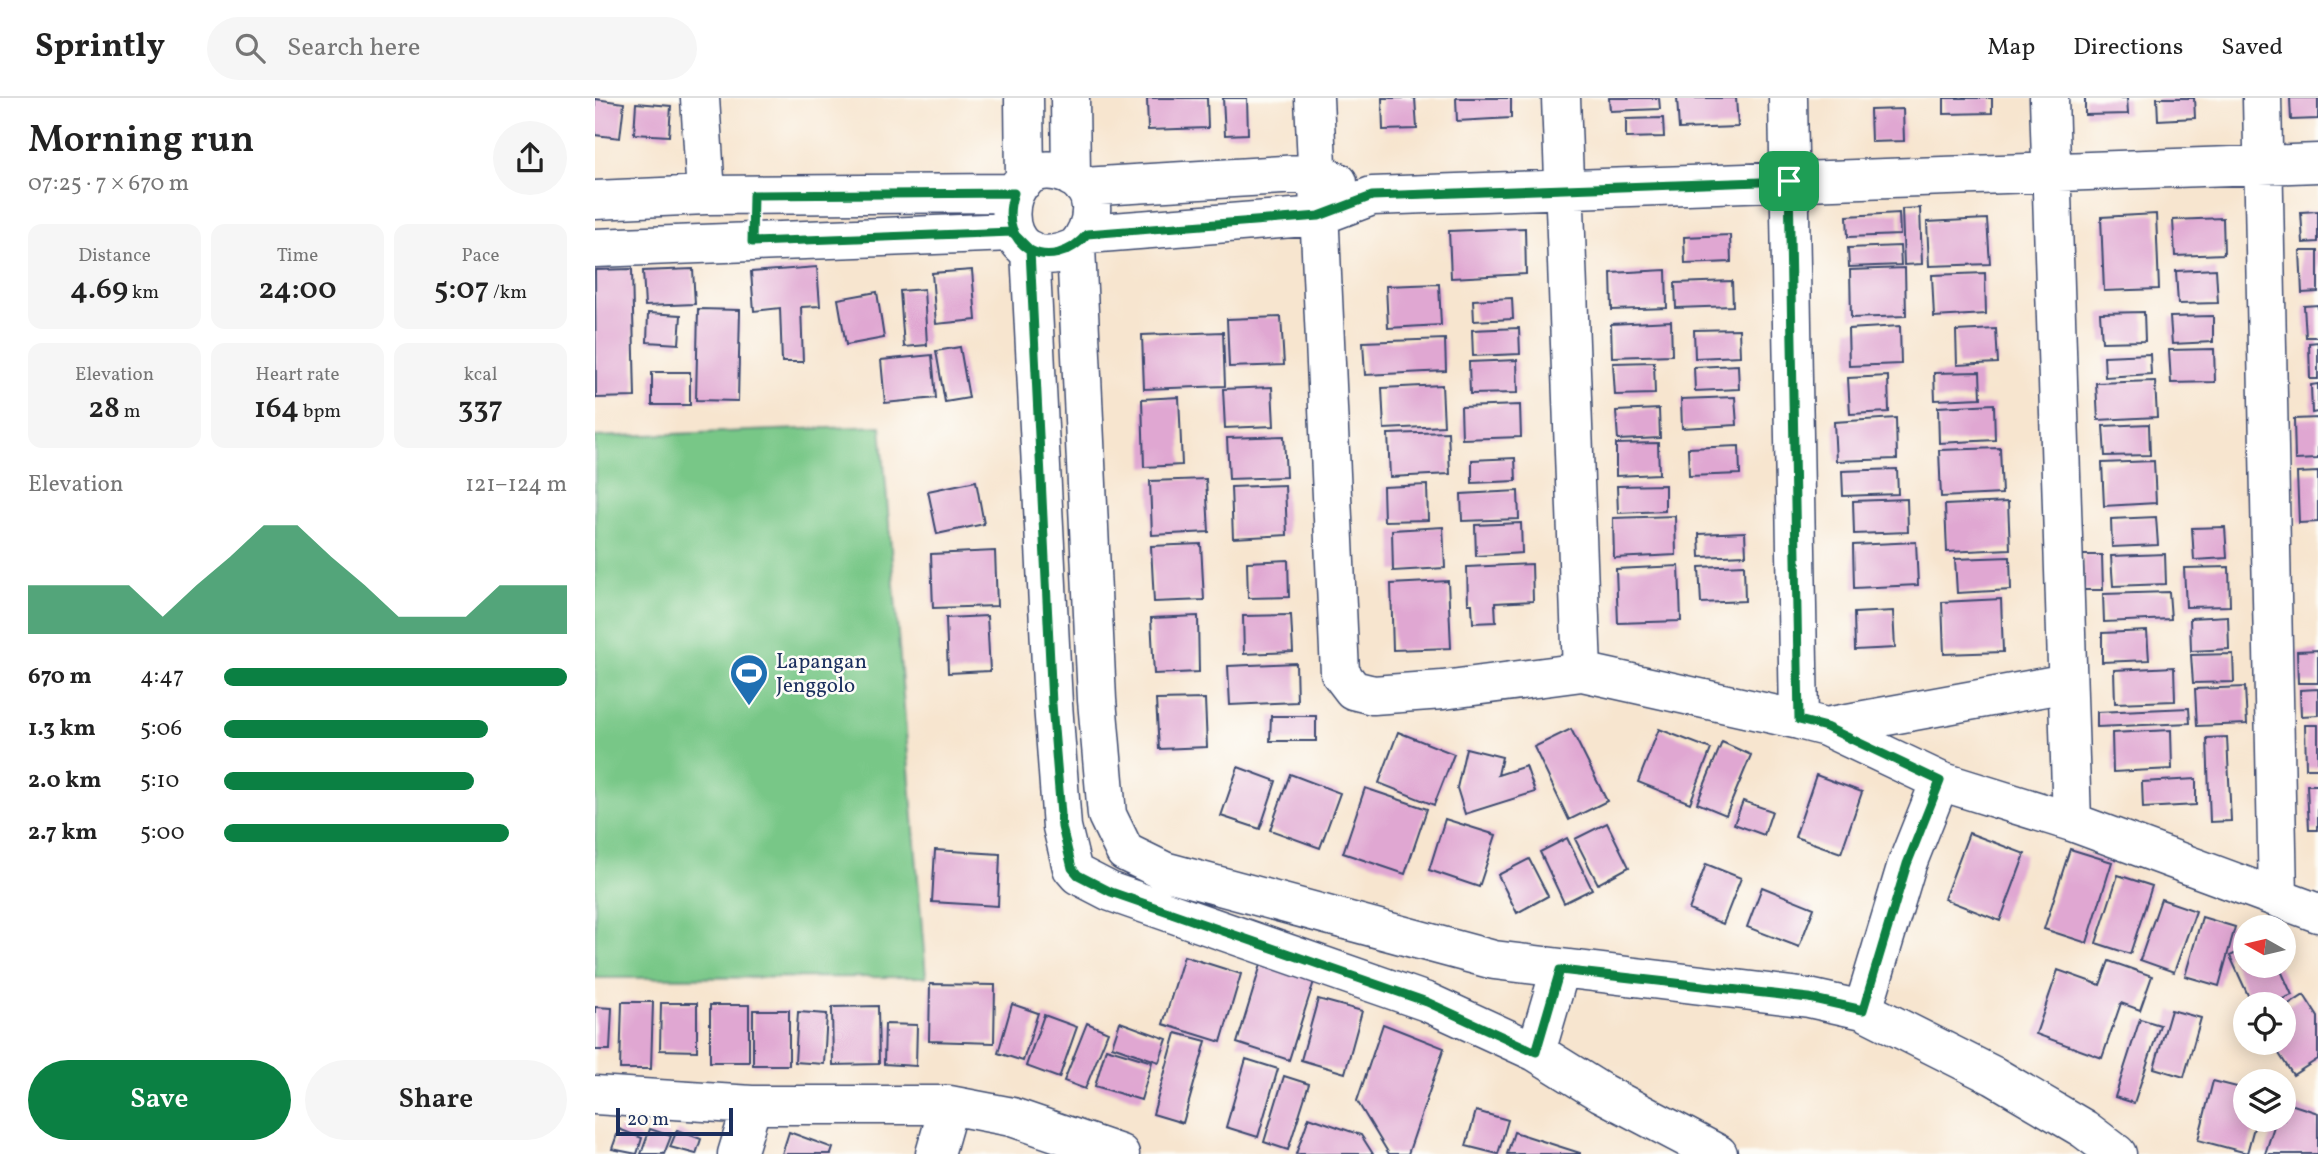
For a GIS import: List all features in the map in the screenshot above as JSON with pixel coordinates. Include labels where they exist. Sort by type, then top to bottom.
[{"type":"street","points":[[700,98],[706,195]]},
{"type":"street","points":[[1024,98],[1019,186],[1009,219],[1021,241],[1062,827],[1068,859],[1078,875],[1111,892],[1427,1002],[1536,1052],[1602,1093],[1718,1154]]},
{"type":"street","points":[[1070,98],[1077,182]]},
{"type":"street","points":[[1314,98],[1340,673],[1353,690],[1373,695],[1443,690],[1583,672],[1813,723],[1940,781],[2072,822],[2318,914]]},
{"type":"street","points":[[1561,98],[1583,672]]},
{"type":"street","points":[[1788,98],[1789,181],[1813,723]]},
{"type":"street","points":[[2049,98],[2072,822]]},
{"type":"street","points":[[2262,98],[2278,898]]},
{"type":"street","points":[[595,248],[752,242],[1021,241],[1045,256],[1062,254],[1082,241],[1319,216],[1372,196],[2318,163]]},
{"type":"street","points":[[595,200],[1019,186],[1039,172],[1056,171],[1077,182],[1091,202],[1092,219],[1082,241],[1097,700],[1107,815],[1119,846],[1137,860],[1164,871],[1495,960],[1560,970],[1809,998],[1863,1010],[1994,1076],[2084,1129],[2117,1154]]},
{"type":"street","points":[[1077,182],[1316,173],[1372,196]]},
{"type":"street","points":[[752,242],[753,195]]},
{"type":"street","points":[[1813,723],[2067,683]]},
{"type":"street","points":[[1052,704],[1097,700]]},
{"type":"street","points":[[1863,1010],[1907,864],[1940,781]]},
{"type":"street","points":[[1536,1052],[1560,970]]},
{"type":"street","points":[[595,1095],[752,1105],[949,1105],[1012,1117],[1120,1154]]},
{"type":"street","points":[[737,1154],[752,1105]]},
{"type":"street","points":[[935,1154],[949,1105]]},
{"type":"green space","name":"Lapangan Jenggolo","points":[[881,426],[926,977],[595,978],[595,437]]},
{"type":"building","points":[[1147,98],[1207,98],[1208,128],[1148,130]]},
{"type":"building","points":[[1223,98],[1247,98],[1248,134],[1225,135]]},
{"type":"building","points":[[1382,98],[1415,98],[1417,129],[1383,130]]},
{"type":"building","points":[[1456,98],[1511,98],[1511,118],[1457,121]]},
{"type":"building","points":[[1609,98],[1659,98],[1660,109],[1610,111]]},
{"type":"building","points":[[1677,98],[1736,98],[1738,127],[1679,129]]},
{"type":"building","points":[[1944,98],[1992,98],[1992,113],[1944,114]]},
{"type":"building","points":[[2085,98],[2127,98],[2128,114],[2085,115]]},
{"type":"building","points":[[2157,98],[2194,98],[2195,118],[2158,120]]},
{"type":"building","points":[[2290,98],[2318,98],[2318,119],[2291,120]]},
{"type":"building","points":[[595,99],[624,103],[620,138],[595,135]]},
{"type":"building","points":[[636,103],[671,106],[669,136],[634,134]]},
{"type":"building","points":[[1903,109],[1904,141],[1871,142],[1870,110]]},
{"type":"building","points":[[1663,118],[1664,137],[1626,138],[1626,119]]},
{"type":"building","points":[[1920,208],[1922,264],[1904,265],[1902,209]]},
{"type":"building","points":[[2318,211],[2318,242],[2303,243],[2301,212]]},
{"type":"building","points":[[1899,213],[1900,235],[1848,237],[1847,216]]},
{"type":"building","points":[[2156,214],[2159,289],[2104,291],[2101,217]]},
{"type":"building","points":[[2223,218],[2224,254],[2175,256],[2173,220]]},
{"type":"building","points":[[1987,219],[1990,264],[1929,266],[1927,222]]},
{"type":"building","points":[[1525,228],[1526,274],[1451,278],[1449,231]]},
{"type":"building","points":[[1730,235],[1731,262],[1685,264],[1684,237]]},
{"type":"building","points":[[1900,246],[1901,265],[1849,267],[1848,248]]},
{"type":"building","points":[[2300,251],[2318,251],[2318,292],[2302,293]]},
{"type":"building","points":[[817,267],[820,306],[801,307],[803,362],[782,362],[780,308],[754,311],[751,272]]},
{"type":"building","points":[[1905,268],[1906,316],[1851,318],[1850,270]]},
{"type":"building","points":[[632,269],[635,397],[596,398],[595,270]]},
{"type":"building","points":[[693,269],[695,304],[645,306],[643,271]]},
{"type":"building","points":[[2216,269],[2218,303],[2178,304],[2176,271]]},
{"type":"building","points":[[972,270],[976,320],[936,324],[932,273]]},
{"type":"building","points":[[1666,270],[1667,308],[1612,310],[1611,273]]},
{"type":"building","points":[[1985,273],[1986,314],[1934,317],[1932,275]]},
{"type":"building","points":[[1732,281],[1733,306],[1676,308],[1675,283]]},
{"type":"building","points":[[1439,284],[1441,325],[1388,328],[1386,286]]},
{"type":"building","points":[[924,289],[927,345],[904,347],[900,291]]},
{"type":"building","points":[[877,292],[884,338],[846,345],[838,299]]},
{"type":"building","points":[[1512,298],[1513,319],[1474,321],[1473,300]]},
{"type":"building","points":[[2318,305],[2318,337],[2306,337],[2304,306]]},
{"type":"building","points":[[698,309],[740,310],[738,401],[696,400]]},
{"type":"building","points":[[2144,312],[2145,341],[2102,342],[2100,313]]},
{"type":"building","points":[[648,313],[681,315],[679,344],[647,342]]},
{"type":"building","points":[[2213,316],[2213,342],[2172,344],[2170,317]]},
{"type":"building","points":[[1281,317],[1284,365],[1229,367],[1227,319]]},
{"type":"building","points":[[1671,321],[1672,355],[1612,357],[1611,324]]},
{"type":"building","points":[[1900,326],[1901,364],[1849,366],[1848,329]]},
{"type":"building","points":[[1519,328],[1520,354],[1473,356],[1472,330]]},
{"type":"building","points":[[1739,329],[1740,356],[1695,358],[1694,330]]},
{"type":"building","points":[[1996,329],[1998,363],[1957,365],[1956,331]]},
{"type":"building","points":[[1223,332],[1225,386],[1144,389],[1142,335]]},
{"type":"building","points":[[1445,339],[1446,371],[1365,375],[1363,342]]},
{"type":"building","points":[[2318,342],[2318,379],[2310,379],[2309,343]]},
{"type":"building","points":[[960,347],[969,398],[945,402],[936,351]]},
{"type":"building","points":[[2214,349],[2215,382],[2171,383],[2169,350]]},
{"type":"building","points":[[2150,354],[2151,374],[2105,377],[2104,356]]},
{"type":"building","points":[[932,355],[936,398],[885,403],[881,360]]},
{"type":"building","points":[[1517,360],[1518,393],[1470,394],[1469,362]]},
{"type":"building","points":[[1654,362],[1655,394],[1615,395],[1613,363]]},
{"type":"building","points":[[1738,365],[1739,389],[1695,391],[1694,367]]},
{"type":"building","points":[[652,372],[690,372],[690,405],[652,405]]},
{"type":"building","points":[[1980,372],[1981,398],[1935,400],[1934,373]]},
{"type":"building","points":[[1888,376],[1889,412],[1850,414],[1848,378]]},
{"type":"building","points":[[2155,381],[2157,417],[2098,420],[2096,383]]},
{"type":"building","points":[[2318,384],[2318,412],[2312,413],[2311,385]]},
{"type":"building","points":[[1442,385],[1444,426],[1384,429],[1382,388]]},
{"type":"building","points":[[1272,387],[1274,426],[1225,428],[1223,389]]},
{"type":"building","points":[[1179,397],[1182,465],[1144,467],[1142,399]]},
{"type":"building","points":[[1735,397],[1737,425],[1682,428],[1681,399]]},
{"type":"building","points":[[1994,404],[1995,440],[1939,443],[1938,407]]},
{"type":"building","points":[[1520,405],[1521,437],[1462,439],[1461,407]]},
{"type":"building","points":[[1659,409],[1660,438],[1618,440],[1616,411]]},
{"type":"building","points":[[1896,418],[1897,459],[1836,461],[1834,422]]},
{"type":"building","points":[[2318,418],[2318,459],[2295,460],[2294,419]]},
{"type":"building","points":[[2149,424],[2150,455],[2105,456],[2103,426]]},
{"type":"building","points":[[1448,432],[1450,474],[1390,477],[1388,434]]},
{"type":"building","points":[[1284,436],[1286,477],[1229,479],[1227,438]]},
{"type":"building","points":[[1658,443],[1659,474],[1616,476],[1616,444]]},
{"type":"building","points":[[1739,446],[1740,474],[1689,476],[1688,448]]},
{"type":"building","points":[[2000,448],[2002,494],[1941,497],[1939,450]]},
{"type":"building","points":[[1515,458],[1516,481],[1472,483],[1472,460]]},
{"type":"building","points":[[2154,461],[2156,503],[2104,506],[2102,463]]},
{"type":"building","points":[[1897,469],[1898,494],[1843,496],[1842,471]]},
{"type":"building","points":[[2318,472],[2318,522],[2299,523],[2297,473]]},
{"type":"building","points":[[1206,479],[1209,532],[1152,535],[1150,481]]},
{"type":"building","points":[[976,481],[984,524],[937,534],[928,491]]},
{"type":"building","points":[[1285,485],[1287,535],[1233,538],[1231,487]]},
{"type":"building","points":[[1427,485],[1428,520],[1384,521],[1383,487]]},
{"type":"building","points":[[1665,485],[1665,511],[1618,513],[1617,486]]},
{"type":"building","points":[[1518,491],[1519,519],[1462,521],[1461,494]]},
{"type":"building","points":[[1907,499],[1908,532],[1854,534],[1853,501]]},
{"type":"building","points":[[2008,502],[2010,549],[1947,552],[1945,505]]},
{"type":"building","points":[[1675,516],[1676,555],[1614,558],[1613,518]]},
{"type":"building","points":[[2156,517],[2158,545],[2112,547],[2111,519]]},
{"type":"building","points":[[1521,523],[1522,553],[1476,556],[1475,525]]},
{"type":"building","points":[[1443,527],[1445,568],[1393,571],[1392,530]]},
{"type":"building","points":[[2225,527],[2227,558],[2194,560],[2192,528]]},
{"type":"building","points":[[1745,532],[1746,555],[1700,557],[1699,534]]},
{"type":"building","points":[[1916,542],[1918,585],[1854,588],[1853,545]]},
{"type":"building","points":[[1201,544],[1204,600],[1154,602],[1151,546]]},
{"type":"building","points":[[995,551],[997,606],[933,608],[931,554]]},
{"type":"building","points":[[2165,554],[2166,584],[2113,586],[2111,556]]},
{"type":"building","points":[[2083,555],[2102,555],[2103,590],[2084,590]]},
{"type":"building","points":[[2010,557],[2011,590],[1957,593],[1955,559]]},
{"type":"building","points":[[1288,560],[1289,597],[1248,598],[1247,562]]},
{"type":"building","points":[[1532,564],[1533,601],[1495,603],[1496,622],[1473,623],[1472,604],[1468,604],[1467,567]]},
{"type":"building","points":[[1744,565],[1745,601],[1701,603],[1699,567]]},
{"type":"building","points":[[1679,566],[1681,621],[1618,623],[1616,569]]},
{"type":"building","points":[[2229,567],[2230,606],[2186,607],[2184,568]]},
{"type":"building","points":[[1448,581],[1451,648],[1393,650],[1391,584]]},
{"type":"building","points":[[2169,592],[2171,619],[2104,622],[2103,594]]},
{"type":"building","points":[[2001,599],[2003,652],[1944,654],[1942,602]]},
{"type":"building","points":[[1893,611],[1895,648],[1855,650],[1854,613]]},
{"type":"building","points":[[1291,615],[1293,652],[1244,654],[1243,616]]},
{"type":"building","points":[[987,616],[990,671],[948,673],[946,618]]},
{"type":"building","points":[[1198,616],[1199,672],[1154,674],[1151,618]]},
{"type":"building","points":[[2228,616],[2229,649],[2191,651],[2190,618]]},
{"type":"building","points":[[2147,631],[2149,660],[2102,662],[2102,633]]},
{"type":"building","points":[[2318,650],[2318,683],[2298,683],[2297,651]]},
{"type":"building","points":[[2233,654],[2234,682],[2193,683],[2191,655]]},
{"type":"building","points":[[1296,663],[1297,702],[1230,705],[1228,666]]},
{"type":"building","points":[[2174,667],[2175,701],[2115,703],[2114,670]]},
{"type":"building","points":[[2245,687],[2247,724],[2197,726],[2195,689]]},
{"type":"building","points":[[2318,689],[2318,715],[2301,716],[2300,690]]},
{"type":"building","points":[[1205,699],[1207,747],[1159,749],[1156,700]]},
{"type":"building","points":[[2189,708],[2190,723],[2097,727],[2097,712]]},
{"type":"building","points":[[1271,716],[1316,716],[1316,741],[1270,741]]},
{"type":"building","points":[[2305,725],[2318,725],[2318,768],[2306,768]]},
{"type":"building","points":[[1571,729],[1607,801],[1569,820],[1534,747]]},
{"type":"building","points":[[1659,729],[1711,749],[1690,803],[1638,782]]},
{"type":"building","points":[[2171,730],[2172,769],[2113,772],[2112,733]]},
{"type":"building","points":[[1398,732],[1454,754],[1434,805],[1379,783]]},
{"type":"building","points":[[2227,737],[2231,821],[2210,822],[2207,738]]},
{"type":"building","points":[[1722,742],[1751,755],[1726,815],[1697,803]]},
{"type":"building","points":[[1466,748],[1502,757],[1498,775],[1526,766],[1535,792],[1465,814],[1457,788]]},
{"type":"building","points":[[1238,767],[1276,781],[1260,829],[1221,816]]},
{"type":"building","points":[[1290,774],[1340,793],[1320,848],[1270,830]]},
{"type":"building","points":[[1816,775],[1862,792],[1841,853],[1795,837]]},
{"type":"building","points":[[2196,779],[2196,805],[2143,808],[2142,782]]},
{"type":"building","points":[[2307,785],[2318,785],[2318,830],[2309,830]]},
{"type":"building","points":[[1365,788],[1427,809],[1405,874],[1343,853]]},
{"type":"building","points":[[1743,801],[1772,811],[1764,835],[1734,824]]},
{"type":"building","points":[[1445,819],[1496,835],[1479,887],[1429,870]]},
{"type":"building","points":[[1607,823],[1629,867],[1598,884],[1575,839]]},
{"type":"building","points":[[1969,833],[2025,854],[2000,921],[1944,899]]},
{"type":"building","points":[[1567,838],[1592,889],[1564,903],[1540,852]]},
{"type":"building","points":[[2070,849],[2112,862],[2087,943],[2044,929]]},
{"type":"building","points":[[935,850],[1000,854],[998,906],[932,902]]},
{"type":"building","points":[[1529,859],[1548,896],[1517,913],[1498,875]]},
{"type":"building","points":[[1706,864],[1741,878],[1723,924],[1689,910]]},
{"type":"building","points":[[2118,875],[2152,886],[2130,954],[2096,943]]},
{"type":"building","points":[[1762,887],[1814,908],[1799,947],[1747,927]]},
{"type":"building","points":[[2161,899],[2196,911],[2174,972],[2140,960]]},
{"type":"building","points":[[2202,917],[2233,926],[2219,986],[2185,976]]},
{"type":"building","points":[[1184,956],[1241,974],[1221,1042],[1163,1024]]},
{"type":"building","points":[[1263,958],[1316,975],[1289,1060],[1237,1043]]},
{"type":"building","points":[[2109,961],[2152,976],[2140,1010],[2121,1003],[2102,1058],[2036,1034],[2058,970],[2100,985]]},
{"type":"building","points":[[2240,978],[2284,978],[2291,992],[2246,992]]},
{"type":"building","points":[[930,984],[995,985],[994,1043],[929,1041]]},
{"type":"building","points":[[2304,995],[2318,1017],[2318,1059],[2296,1073],[2296,1069],[2289,1069],[2280,1055],[2296,1055],[2296,1000]]},
{"type":"building","points":[[1318,999],[1362,1011],[1345,1073],[1301,1060]]},
{"type":"building","points":[[622,1002],[653,1002],[651,1069],[620,1069]]},
{"type":"building","points":[[661,1003],[697,1003],[697,1051],[660,1050]]},
{"type":"building","points":[[1012,1004],[1038,1013],[1023,1061],[998,1053]]},
{"type":"building","points":[[710,1005],[749,1005],[749,1062],[710,1062]]},
{"type":"building","points":[[878,1006],[879,1064],[833,1065],[832,1007]]},
{"type":"building","points":[[595,1007],[612,1008],[610,1050],[595,1050]]},
{"type":"building","points":[[753,1010],[789,1010],[789,1065],[753,1065]]},
{"type":"building","points":[[2171,1010],[2201,1018],[2184,1077],[2154,1068]]},
{"type":"building","points":[[798,1012],[827,1014],[824,1064],[795,1062]]},
{"type":"building","points":[[1044,1015],[1077,1027],[1059,1078],[1026,1066]]},
{"type":"building","points":[[2140,1019],[2160,1025],[2134,1103],[2115,1097]]},
{"type":"building","points":[[1120,1022],[1167,1039],[1159,1062],[1112,1046]]},
{"type":"building","points":[[1087,1023],[1108,1032],[1085,1089],[1064,1081]]},
{"type":"building","points":[[885,1024],[917,1025],[916,1066],[884,1064]]},
{"type":"building","points":[[1383,1024],[1444,1048],[1408,1154],[1389,1154],[1357,1101]]},
{"type":"building","points":[[1176,1033],[1206,1041],[1183,1123],[1153,1114]]},
{"type":"building","points":[[1106,1048],[1152,1062],[1141,1100],[1095,1086]]},
{"type":"building","points":[[1246,1059],[1278,1069],[1258,1137],[1226,1127]]},
{"type":"building","points":[[1284,1076],[1309,1084],[1288,1150],[1264,1142]]},
{"type":"building","points":[[2213,1081],[2233,1086],[2233,1132],[2253,1132],[2247,1153],[2198,1140]]},
{"type":"building","points":[[2296,1106],[2318,1113],[2318,1154],[2265,1154],[2272,1132],[2296,1132]]},
{"type":"building","points":[[1476,1111],[1508,1120],[1498,1154],[1466,1146]]},
{"type":"building","points":[[1309,1117],[1361,1135],[1373,1154],[1296,1154]]},
{"type":"building","points":[[619,1129],[642,1138],[637,1154],[612,1149]]},
{"type":"building","points":[[650,1129],[671,1136],[664,1154],[641,1154]]},
{"type":"building","points":[[677,1130],[701,1139],[696,1154],[670,1147]]},
{"type":"building","points":[[789,1132],[833,1148],[831,1154],[782,1154]]},
{"type":"building","points":[[1514,1132],[1580,1153],[1580,1154],[1507,1154]]},
{"type":"place","name":"Lapangan Jenggolo","points":[[749,707]]},
{"type":"route","points":[[1789,181],[1372,196],[1319,216],[1087,234],[1076,247],[1062,254],[1045,256],[1030,250],[1012,232],[1009,206],[1014,193],[753,195],[752,242],[1012,232],[1020,242],[1030,250],[1052,704],[1062,827],[1068,859],[1078,875],[1111,892],[1427,1002],[1536,1052],[1560,970],[1608,973],[1809,998],[1863,1010],[1907,864],[1940,781],[1826,727],[1799,720],[1789,181]]}]
